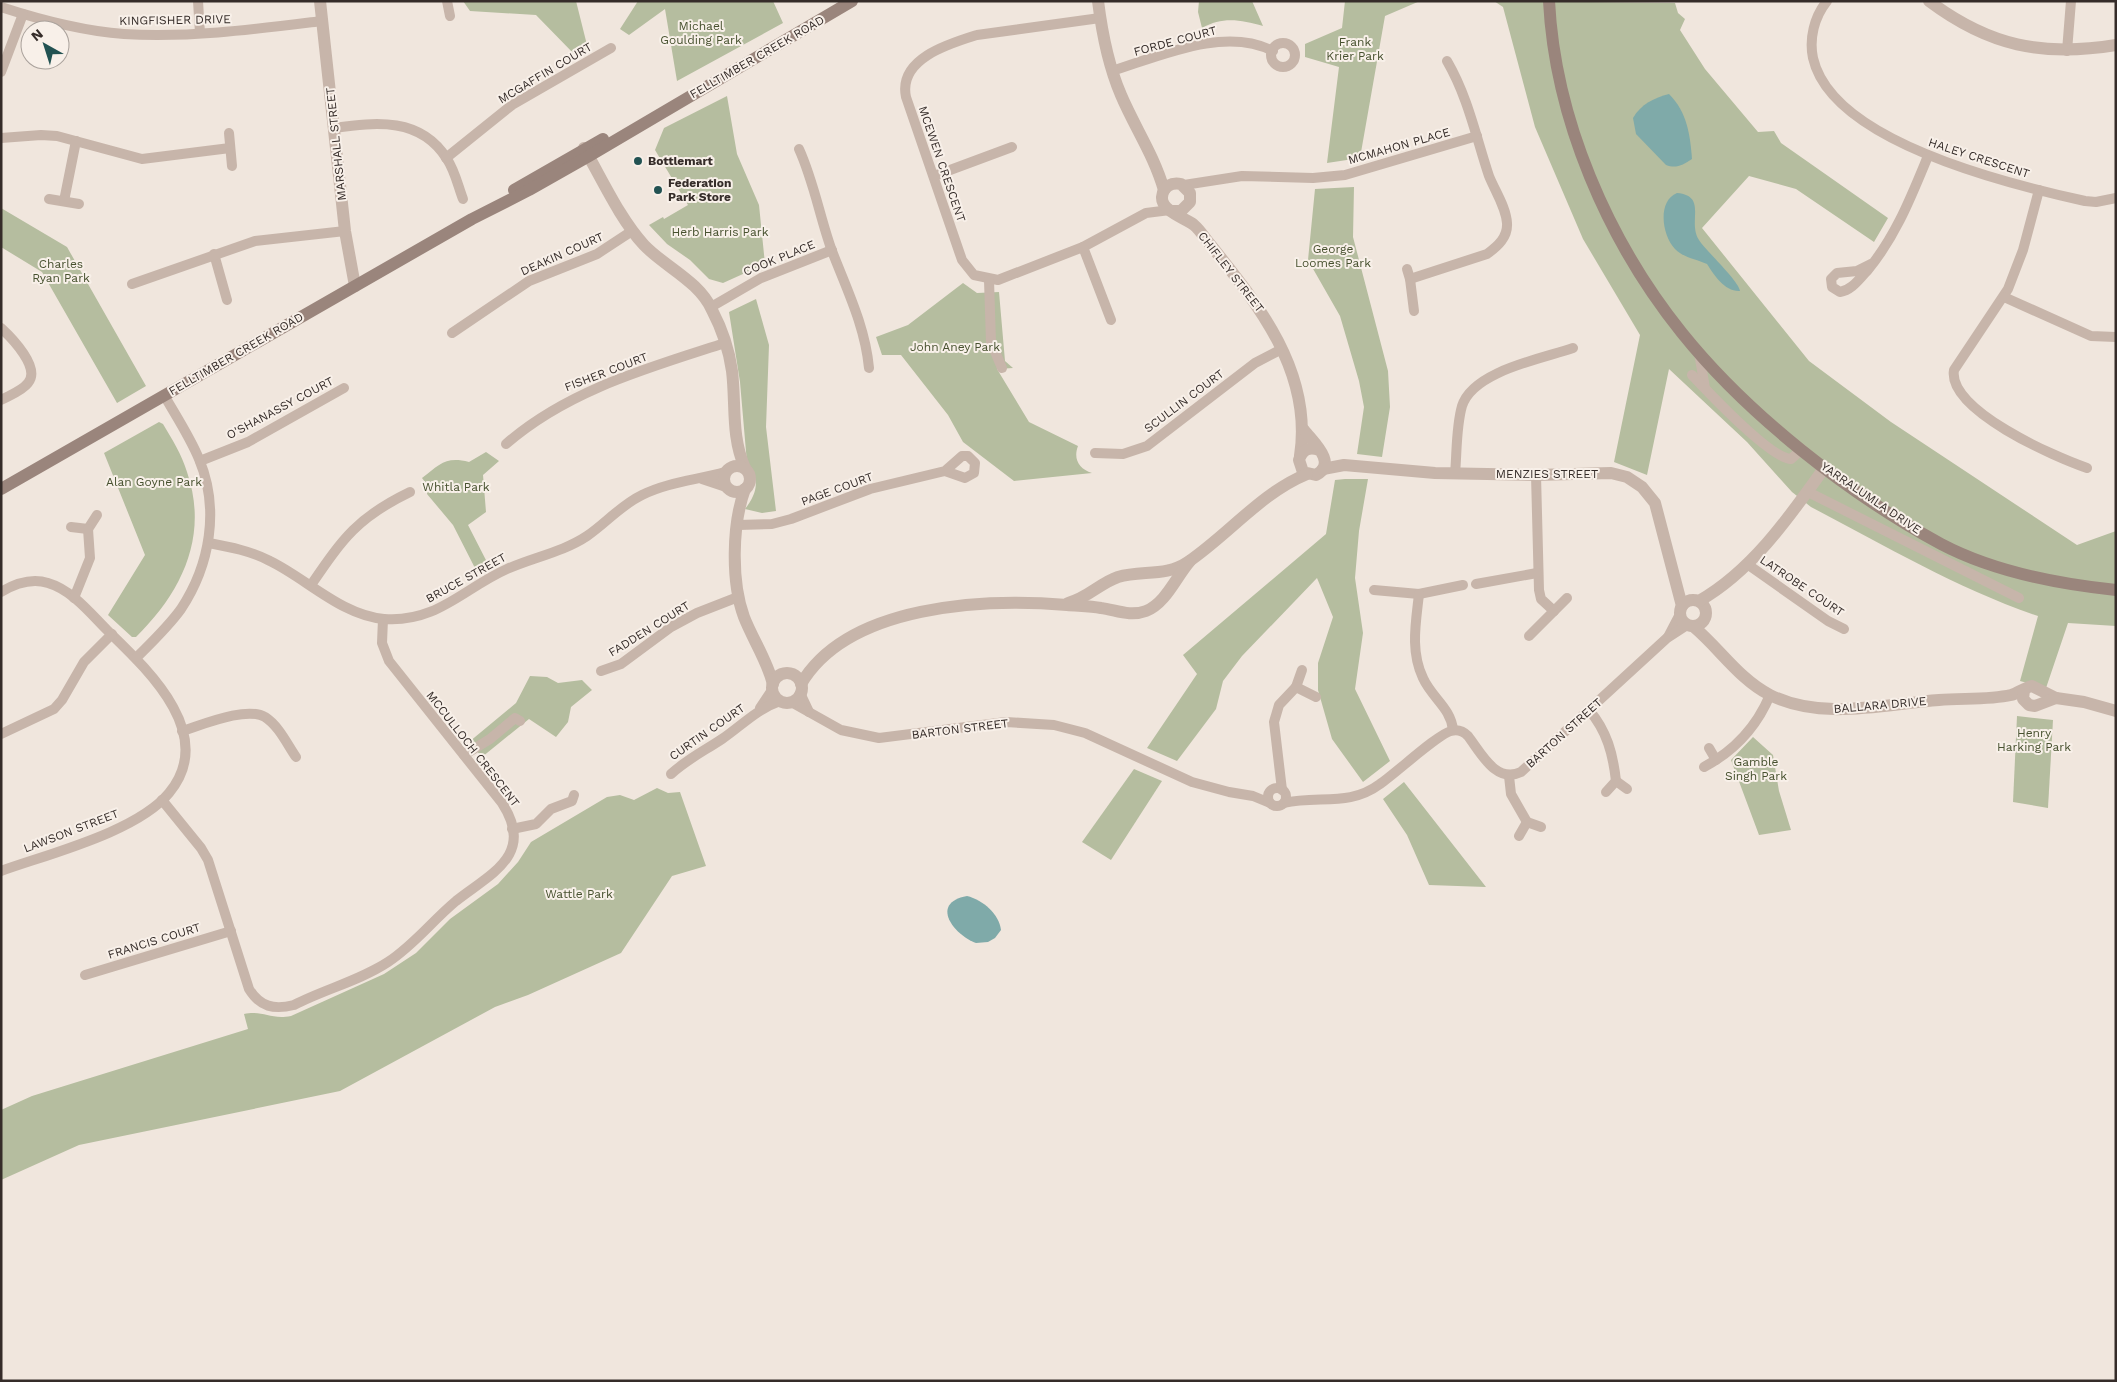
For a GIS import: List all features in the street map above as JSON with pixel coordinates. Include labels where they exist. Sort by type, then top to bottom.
[{"type":"main road","name":"YARRALUMLA DRIVE","points":[[1549,1],[1553,41],[1562,84],[1574,129],[1592,178],[1622,241],[1645,281],[1699,353],[1743,398],[1802,449],[1878,505],[1942,544],[2008,569],[2075,586],[2116,590]]},
{"type":"main road","name":"FELLTIMBER CREEK ROAD","points":[[1,489],[472,219],[529,190],[587,152],[662,112],[844,3]]},
{"type":"street","points":[[198,1],[200,33]]},
{"type":"street","name":"MARSHALL STREET","points":[[320,1],[345,230],[355,286]]},
{"type":"street","points":[[447,1],[450,16]]},
{"type":"street","points":[[1098,1],[1112,71],[1122,96],[1157,165],[1163,192],[1163,204],[1171,211]]},
{"type":"street","name":"HALEY CRESCENT","points":[[1827,1],[1818,16],[1812,39],[1812,54],[1819,76],[1836,98],[1883,133],[1928,156],[2039,190],[2085,201],[2096,202],[2116,198]]},
{"type":"street","points":[[1930,1],[1959,22],[1988,37],[2018,45],[2067,51],[2116,45]]},
{"type":"street","points":[[2067,51],[2070,1]]},
{"type":"street","name":"KINGFISHER DRIVE","points":[[1,7],[23,14],[104,32],[126,34],[233,32],[322,21]]},
{"type":"street","points":[[1,72],[23,14]]},
{"type":"street","name":"MCEWEN CRESCENT","points":[[989,280],[974,276],[965,266],[904,88],[908,73],[913,66],[948,46],[977,35],[1100,18]]},
{"type":"street","name":"FORDE COURT","points":[[1112,71],[1214,41],[1244,41],[1272,51]]},
{"type":"street","name":"MCGAFFIN COURT","points":[[446,158],[512,105],[611,48]]},
{"type":"street","points":[[1410,279],[1487,254],[1496,248],[1506,232],[1506,217],[1462,88],[1447,61]]},
{"type":"street","points":[[334,128],[375,122],[391,124],[418,133],[446,158],[463,199]]},
{"type":"street","points":[[229,133],[232,166]]},
{"type":"street","points":[[1,138],[40,135],[76,140],[142,159],[230,148]]},
{"type":"street","name":"MCMAHON PLACE","points":[[1181,184],[1207,183],[1249,176],[1313,178],[1345,175],[1477,136]]},
{"type":"street","points":[[64,202],[76,140]]},
{"type":"street","points":[[934,176],[1012,147]]},
{"type":"street","name":"COOK PLACE","points":[[799,149],[806,165],[832,250],[862,328],[868,368]]},
{"type":"street","points":[[587,152],[632,230],[653,253],[690,283],[711,307],[725,343],[732,370],[736,442],[750,478],[738,511],[735,558],[738,597],[746,621],[763,656],[772,687]]},
{"type":"street","points":[[1873,263],[1898,226],[1928,156]]},
{"type":"street","points":[[1157,165],[1181,184],[1190,200]]},
{"type":"street","points":[[1146,213],[1181,211],[1207,183]]},
{"type":"street","points":[[1002,368],[991,342],[989,280],[998,280],[1082,248],[1146,213],[1170,184],[1181,184]]},
{"type":"street","points":[[2039,190],[2020,259],[2004,298],[1954,370],[1956,387],[1965,399],[1999,425],[2034,446],[2087,468]]},
{"type":"street","points":[[49,199],[79,204]]},
{"type":"street","name":"CHIFLEY STREET","points":[[1190,200],[1196,226]]},
{"type":"street","name":"CHIFLEY STREET","points":[[1171,211],[1196,226],[1264,314],[1282,349],[1293,379],[1304,430],[1322,459]]},
{"type":"street","points":[[132,284],[255,241],[345,230]]},
{"type":"street","name":"DEAKIN COURT","points":[[452,333],[529,281],[597,254],[632,230]]},
{"type":"street","points":[[1082,248],[1112,320]]},
{"type":"street","name":"COOK PLACE","points":[[711,307],[761,278],[832,250]]},
{"type":"street","points":[[214,254],[227,300]]},
{"type":"street","points":[[1406,269],[1410,279],[1414,311]]},
{"type":"street","points":[[2004,298],[2091,336],[2116,336]]},
{"type":"street","points":[[1,328],[14,339],[29,364],[32,373],[28,384],[1,400]]},
{"type":"street","name":"FISHER COURT","points":[[506,444],[542,416],[603,384],[725,343]]},
{"type":"street","points":[[1455,474],[1461,409],[1472,389],[1487,376],[1573,348]]},
{"type":"street","name":"SCULLIN COURT","points":[[1095,454],[1123,454],[1147,446],[1255,363],[1282,349]]},
{"type":"street","name":"YARRALUMLA DRIVE","points":[[1699,353],[1706,389]]},
{"type":"street","points":[[1692,375],[1779,456],[1791,459],[1802,449]]},
{"type":"street","name":"O'SHANASSY COURT","points":[[200,461],[248,442],[344,388]]},
{"type":"street","points":[[137,657],[165,628],[190,595],[209,543],[209,498],[200,461],[164,395]]},
{"type":"street","name":"CHIFLEY STREET","points":[[1299,458],[1304,430]]},
{"type":"street","points":[[736,442],[723,481],[738,511]]},
{"type":"street","points":[[1060,604],[1085,597],[1118,577],[1167,572],[1190,560],[1286,483],[1307,474],[1316,474],[1322,459],[1310,448],[1299,458],[1286,483]]},
{"type":"street","points":[[1299,458],[1300,468],[1307,474]]},
{"type":"street","name":"MENZIES STREET","points":[[1322,459],[1344,465],[1455,474],[1611,474],[1627,477],[1642,487],[1655,503],[1676,584],[1693,613]]},
{"type":"street","points":[[726,470],[734,465],[745,468]]},
{"type":"street","name":"BARTON STREET","points":[[1509,776],[1521,772],[1747,564],[1808,492],[1825,467]]},
{"type":"street","name":"BRUCE STREET","points":[[209,543],[257,554],[346,607],[383,619],[405,618],[439,610],[506,569],[576,542],[626,504],[643,494],[668,484],[702,479],[726,470]]},
{"type":"street","name":"PAGE COURT","points":[[738,525],[772,524],[791,519],[870,489],[945,472]]},
{"type":"street","points":[[1536,475],[1537,573],[1541,599],[1554,611]]},
{"type":"street","name":"BRUCE STREET","points":[[702,479],[728,489]]},
{"type":"street","points":[[728,489],[737,492],[746,489]]},
{"type":"street","points":[[311,585],[341,543],[358,524],[380,506],[410,492]]},
{"type":"street","name":"YARRALUMLA DRIVE","points":[[1808,492],[2019,598]]},
{"type":"street","points":[[74,598],[90,558],[88,529],[97,515]]},
{"type":"street","points":[[71,527],[88,529]]},
{"type":"street","points":[[1929,553],[1942,544]]},
{"type":"street","points":[[793,695],[814,666],[855,635],[890,620],[921,611],[975,604],[1060,604],[1103,608],[1123,613],[1140,612],[1152,608],[1162,599],[1190,560]]},
{"type":"street","name":"LATROBE COURT","points":[[1747,564],[1828,621],[1844,629]]},
{"type":"street","points":[[1476,584],[1537,573]]},
{"type":"street","name":"LAWSON STREET","points":[[1,592],[21,582],[35,581],[49,583],[74,598],[137,657],[164,691],[182,731],[184,756],[182,769],[176,782],[162,800],[120,827],[1,871]]},
{"type":"street","points":[[1374,590],[1419,594],[1463,585]]},
{"type":"street","points":[[1419,594],[1414,638],[1416,657],[1427,685],[1452,717],[1453,730],[1464,732],[1498,772],[1509,776],[1511,794],[1527,822],[1541,827]]},
{"type":"street","name":"FADDEN COURT","points":[[601,671],[621,664],[671,627],[697,613],[738,597]]},
{"type":"street","points":[[1529,636],[1567,598]]},
{"type":"street","name":"BALLARA DRIVE","points":[[1693,613],[1714,644],[1735,669],[1770,695],[1788,702],[1833,710],[2009,695],[2024,696],[2032,686],[2041,697],[2084,702],[2116,711]]},
{"type":"street","name":"MCCULLOCH CRESCENT","points":[[162,800],[208,860],[249,988],[254,996],[270,1007],[281,1008],[294,1005],[375,970],[403,952],[458,900],[498,872],[511,849],[512,829],[509,813],[384,654],[382,643],[383,619]]},
{"type":"street","points":[[1,734],[54,709],[62,700],[84,662],[112,634]]},
{"type":"street","points":[[763,656],[789,674],[793,695]]},
{"type":"street","points":[[772,687],[778,677],[814,666]]},
{"type":"street","points":[[1279,793],[1280,760],[1274,730],[1275,713],[1284,698],[1296,687],[1302,670]]},
{"type":"street","points":[[772,687],[793,695]]},
{"type":"street","name":"CURTIN COURT","points":[[758,711],[772,687]]},
{"type":"street","points":[[1296,687],[1316,697]]},
{"type":"street","name":"BARTON STREET","points":[[793,695],[809,712],[841,730],[878,738],[1006,722],[1054,725],[1085,733],[1192,782],[1219,790],[1253,796],[1277,806],[1279,793]]},
{"type":"street","name":"CURTIN COURT","points":[[670,774],[686,760],[721,739],[758,711],[793,695]]},
{"type":"street","points":[[1704,767],[1716,760],[1752,728],[1770,695]]},
{"type":"street","points":[[1589,710],[1606,736],[1616,781],[1627,789]]},
{"type":"street","points":[[182,731],[240,714],[253,714],[264,717],[276,727],[296,756]]},
{"type":"street","points":[[464,755],[490,739],[515,718],[520,721]]},
{"type":"street","name":"BARTON STREET","points":[[1253,796],[1279,793],[1301,799],[1343,800],[1366,793],[1397,772],[1443,735],[1453,730]]},
{"type":"street","points":[[1709,748],[1716,760]]},
{"type":"street","points":[[1606,792],[1616,781]]},
{"type":"street","points":[[512,829],[536,824],[552,809],[572,801],[574,795]]},
{"type":"street","points":[[1519,836],[1527,822]]},
{"type":"street","name":"FRANCIS COURT","points":[[85,976],[231,931]]},
{"type":"green space","points":[[463,1],[576,1],[588,49],[575,55],[536,15],[470,11]]},
{"type":"green space","name":"Michael Goulding Park","points":[[638,1],[773,1],[783,23],[677,81],[665,9],[629,35],[620,29]]},
{"type":"green space","points":[[1199,1],[1252,1],[1263,26],[1232,20],[1217,22],[1202,28],[1198,12]]},
{"type":"green space","name":"Frank Krier Park","points":[[1345,1],[1420,1],[1385,16],[1360,158],[1327,163],[1339,67],[1305,57],[1305,44],[1342,28]]},
{"type":"green space","points":[[1494,1],[1675,3],[1678,13],[1685,19],[1680,30],[1705,69],[1758,132],[1774,131],[1781,143],[1888,218],[1874,242],[1796,189],[1749,176],[1702,228],[1809,361],[1891,422],[2077,545],[2116,531],[2116,626],[2068,623],[2046,688],[2020,681],[2038,616],[1951,580],[1811,507],[1792,492],[1747,442],[1669,369],[1647,475],[1614,462],[1640,335],[1583,239],[1535,127],[1503,7]]},
{"type":"green space","name":"Herb Harris Park","points":[[727,96],[737,154],[759,205],[765,264],[723,283],[709,279],[690,260],[667,244],[649,225],[663,217],[664,219],[688,205],[655,150],[664,128]]},
{"type":"green space","name":"George Loomes Park","points":[[1354,187],[1353,237],[1388,371],[1390,407],[1382,457],[1357,454],[1364,407],[1359,381],[1340,316],[1308,260],[1315,189]]},
{"type":"green space","name":"Charles Ryan Park","points":[[1,208],[67,247],[146,386],[117,403],[42,272],[1,247]]},
{"type":"green space","name":"John Aney Park","points":[[963,283],[977,293],[999,292],[1005,361],[1013,368],[997,369],[1029,422],[1078,446],[1076,455],[1078,463],[1092,473],[1014,481],[963,442],[948,415],[901,355],[882,355],[876,337],[908,325]]},
{"type":"green space","points":[[756,299],[769,345],[766,427],[776,511],[762,513],[745,509],[753,497],[756,480],[747,463],[740,382],[729,312]]},
{"type":"green space","name":"Alan Goyne Park","points":[[159,422],[163,424],[173,441],[187,472],[193,496],[195,518],[193,540],[187,562],[178,582],[152,620],[136,637],[132,637],[108,615],[145,555],[104,453]]},
{"type":"green space","name":"Whitla Park","points":[[486,452],[499,461],[483,475],[486,512],[468,525],[489,566],[477,572],[453,525],[427,494],[428,486],[422,478],[444,462],[461,460],[469,462]]},
{"type":"green space","points":[[1368,479],[1359,531],[1355,578],[1363,633],[1355,689],[1390,761],[1363,782],[1332,739],[1318,690],[1318,663],[1333,617],[1317,578],[1242,656],[1223,681],[1216,709],[1177,761],[1147,748],[1197,674],[1183,655],[1326,534],[1335,480]]},
{"type":"green space","points":[[530,676],[547,677],[558,683],[582,680],[592,690],[571,707],[568,722],[556,737],[529,719],[482,757],[469,742],[516,703]]},
{"type":"green space","name":"Henry Harking Park","points":[[2017,716],[2053,720],[2048,808],[2013,802]]},
{"type":"green space","name":"Gamble Singh Park","points":[[1753,737],[1773,755],[1779,791],[1791,830],[1759,835],[1731,760]]},
{"type":"green space","points":[[1134,769],[1162,781],[1111,860],[1082,842]]},
{"type":"green space","points":[[1404,782],[1486,887],[1429,885],[1407,835],[1383,799]]},
{"type":"green space","name":"Wattle Park","points":[[657,788],[668,793],[680,792],[706,866],[672,876],[621,953],[528,995],[495,1007],[340,1091],[79,1145],[1,1180],[1,1110],[32,1096],[248,1029],[244,1014],[256,1013],[277,1017],[291,1016],[384,974],[416,953],[450,919],[498,884],[518,862],[531,842],[607,797],[620,795],[634,800]]},
{"type":"water","points":[[1669,94],[1684,116],[1689,132],[1692,159],[1676,166],[1666,165],[1636,134],[1633,118],[1648,102]]},
{"type":"water","points":[[1677,193],[1692,199],[1695,211],[1696,233],[1699,240],[1734,280],[1740,291],[1735,291],[1725,286],[1707,264],[1682,254],[1671,243],[1665,228],[1664,211],[1666,203]]},
{"type":"water","points":[[967,896],[984,904],[994,913],[1000,924],[1001,930],[995,938],[988,942],[976,943],[968,939],[953,926],[949,919],[947,912],[949,905]]},
{"type":"place","name":"Bottlemart","points":[[638,161]]},
{"type":"place","name":"Federation Park Store","points":[[658,190]]}]
